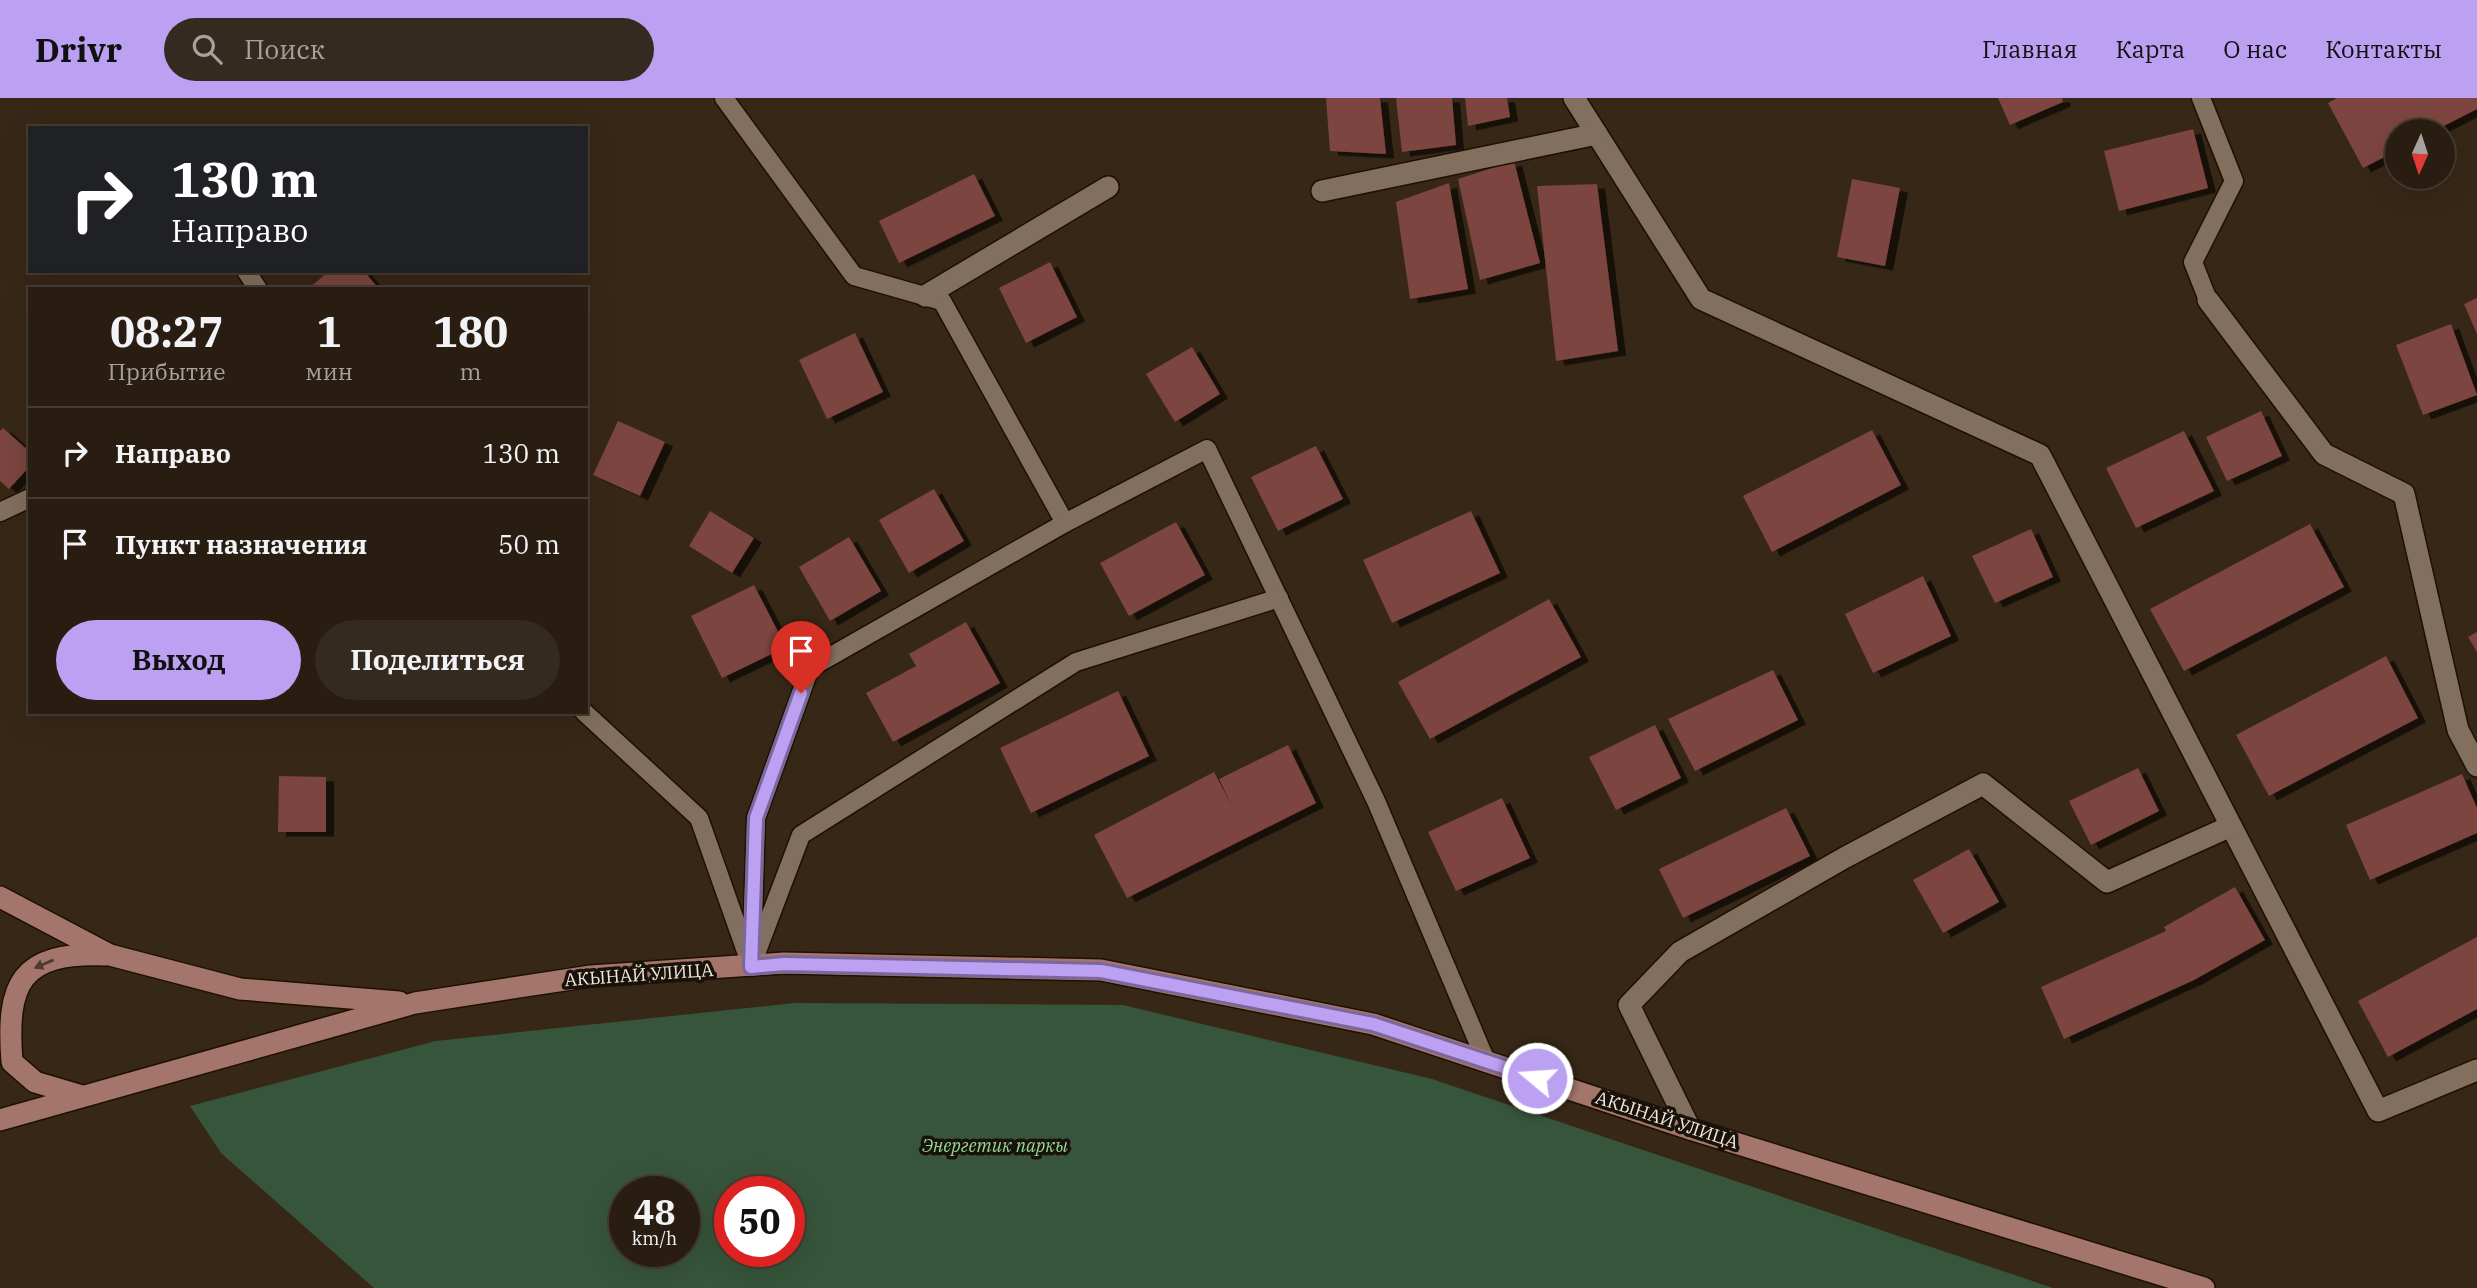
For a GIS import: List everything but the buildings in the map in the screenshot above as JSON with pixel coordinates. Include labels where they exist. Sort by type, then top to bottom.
[{"type":"main road","points":[[0,897],[110,955]]},
{"type":"main road","points":[[83,1097],[35,1082],[12,1062],[9,1019],[21,981],[37,964],[75,954],[110,955],[240,989],[415,1003]]},
{"type":"main road","name":"АКЫНАЙ УЛИЦА","points":[[415,1003],[591,976],[784,964],[1101,971],[1373,1024],[1690,1129],[2204,1288]]},
{"type":"main road","points":[[0,1120],[415,1003]]},
{"type":"street","points":[[1574,98],[1701,299],[2040,455],[2378,1111],[2477,1070]]},
{"type":"street","points":[[1322,191],[1597,134]]},
{"type":"street","points":[[925,296],[1108,187]]},
{"type":"street","points":[[2208,300],[2324,454],[2404,494],[2458,730],[2477,766]]},
{"type":"street","points":[[1690,1129],[1629,1005],[1680,952],[1844,858],[1983,784],[2108,882],[2231,826]]},
{"type":"lane","points":[[724,98],[854,276],[942,301],[1065,523]]},
{"type":"lane","points":[[2201,98],[2234,181],[2193,262],[2208,300]]},
{"type":"lane","points":[[751,967],[756,818],[810,668],[1065,523],[1208,449],[1376,801],[1486,1061]]},
{"type":"lane","points":[[0,512],[28,499]]},
{"type":"lane","points":[[751,967],[801,835],[1076,662],[1279,598]]},
{"type":"lane","points":[[586,714],[699,818],[751,967]]},
{"type":"green space","name":"Энергетик паркы","points":[[794,1003],[1123,1005],[1432,1079],[2053,1288],[374,1288],[221,1153],[190,1106],[436,1041]]},
{"type":"route","points":[[801,693],[756,818],[751,967],[784,964],[1101,971],[1373,1024],[1537,1078]]}]
